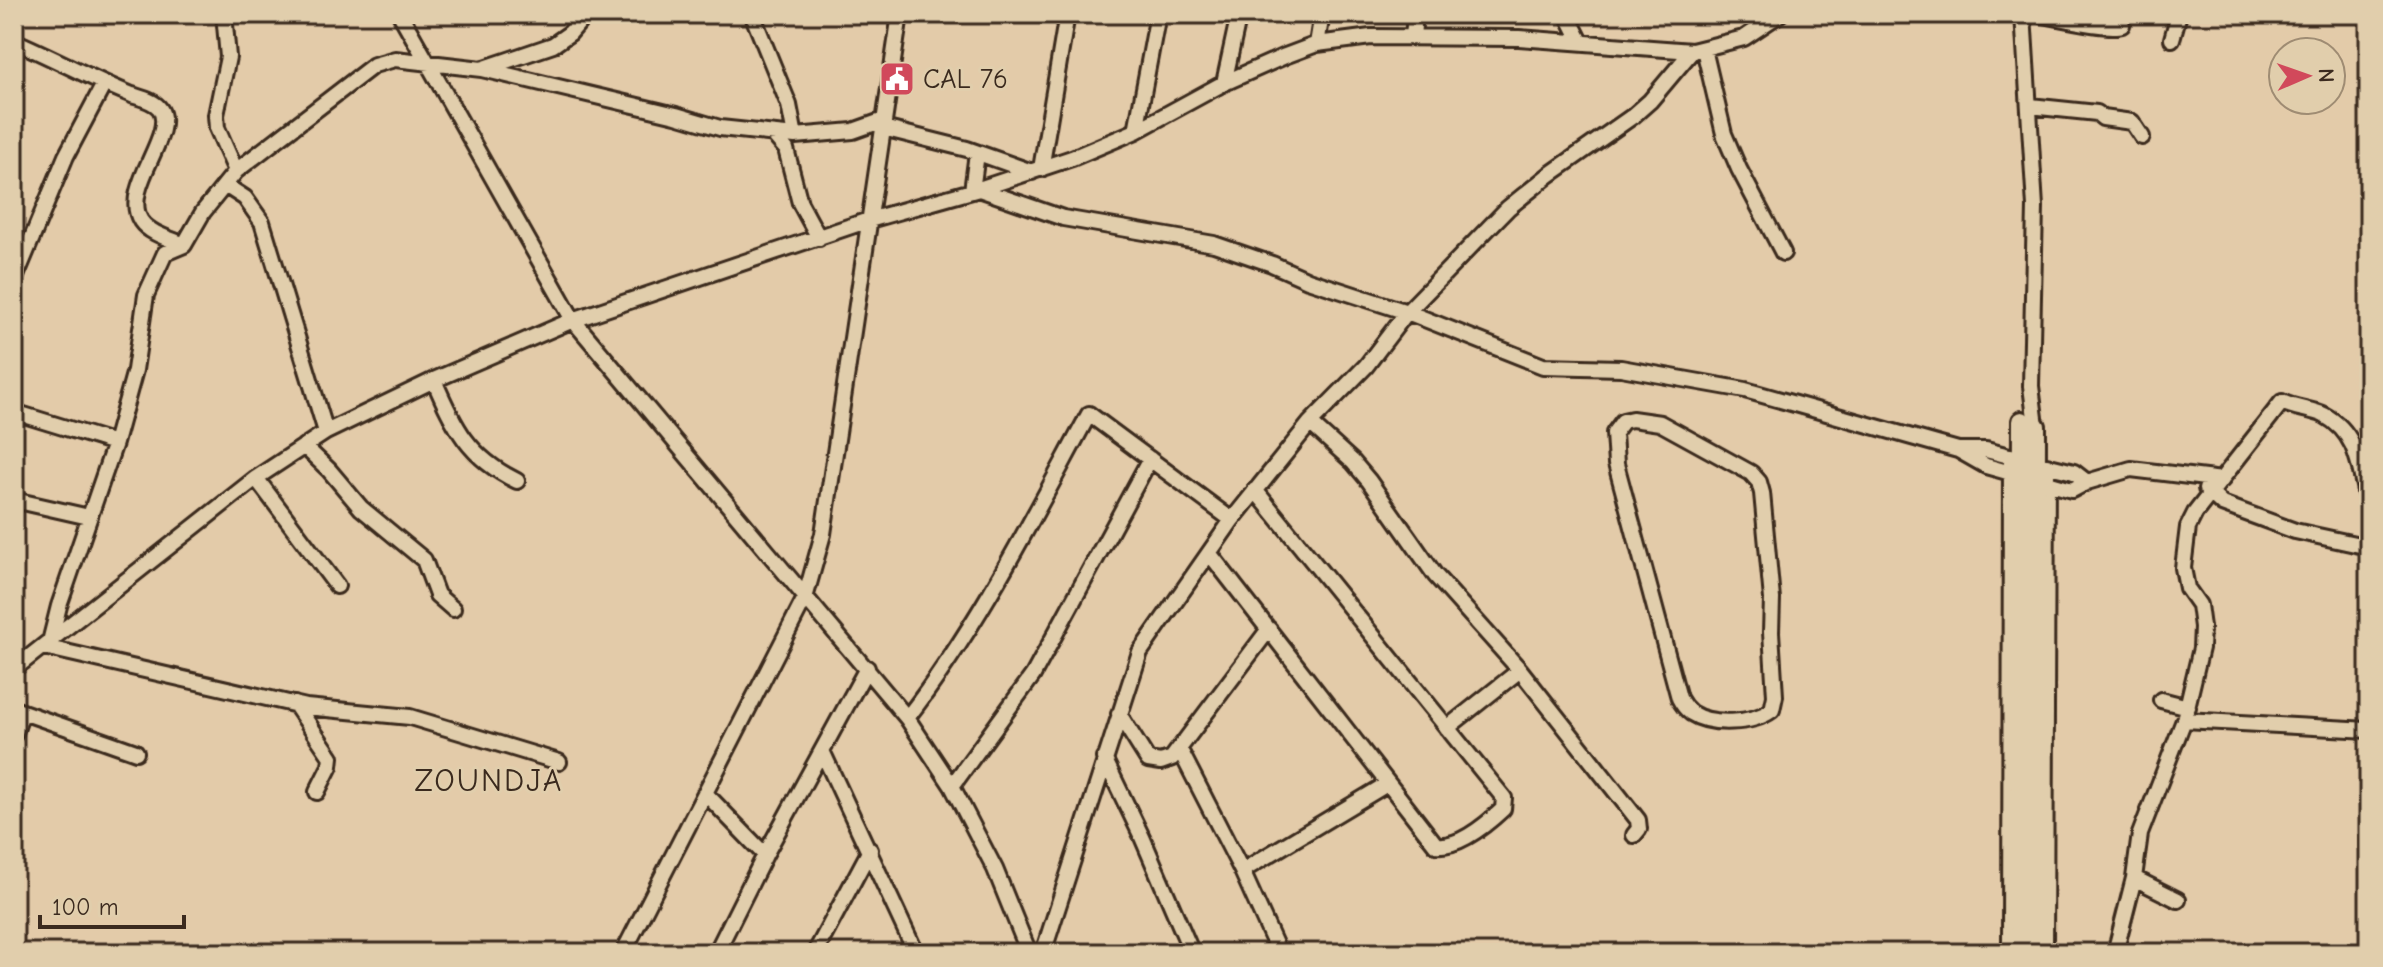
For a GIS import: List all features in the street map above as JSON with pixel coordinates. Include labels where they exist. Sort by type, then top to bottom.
[{"type":"main road","points":[[2029,423],[2035,953]]},
{"type":"main road","points":[[2020,953],[2029,469]]},
{"type":"street","points":[[224,14],[228,57],[216,115],[217,128],[236,171]]},
{"type":"street","points":[[482,69],[553,45],[570,33],[586,14]]},
{"type":"street","points":[[752,14],[789,105],[795,136]]},
{"type":"street","points":[[623,953],[805,598],[823,534],[900,14]]},
{"type":"street","points":[[1037,170],[1067,14]]},
{"type":"street","points":[[1136,131],[1158,14]]},
{"type":"street","points":[[1224,83],[1239,14]]},
{"type":"street","points":[[1317,44],[1322,14]]},
{"type":"street","points":[[1413,37],[1415,14]]},
{"type":"street","points":[[1555,40],[1566,14]]},
{"type":"street","points":[[1566,14],[1581,42]]},
{"type":"street","points":[[2023,14],[2035,207],[2029,423]]},
{"type":"street","points":[[2038,14],[2105,28],[2122,25]]},
{"type":"street","points":[[2172,39],[2179,14]]},
{"type":"street","points":[[399,15],[573,320],[907,718],[952,786],[995,869],[1029,953]]},
{"type":"street","points":[[14,669],[256,478],[326,432],[434,380],[573,320],[869,220],[1037,170],[1136,131],[1224,83],[1317,44],[1371,37],[1413,37],[1555,40],[1698,50],[1744,38],[1772,16]]},
{"type":"street","points":[[14,41],[154,104],[161,110],[163,122],[142,177],[137,208],[141,221],[151,230],[184,245]]},
{"type":"street","points":[[1698,50],[1724,134],[1783,253]]},
{"type":"street","points":[[1043,953],[1140,652],[1232,520],[1310,423],[1366,366],[1407,312],[1508,208],[1549,175],[1612,134],[1650,101],[1698,50]]},
{"type":"street","points":[[47,645],[115,443],[135,370],[146,295],[165,253],[184,245],[203,212],[236,171],[374,65],[395,59],[482,69],[720,128],[795,136],[853,131],[884,124],[1037,170]]},
{"type":"street","points":[[14,281],[66,156],[104,84]]},
{"type":"street","points":[[2030,106],[2097,113],[2103,118],[2132,122],[2142,137]]},
{"type":"street","points":[[773,134],[786,149],[800,203],[819,238]]},
{"type":"street","points":[[976,190],[977,153]]},
{"type":"street","points":[[225,185],[245,198],[262,222],[326,432]]},
{"type":"street","points":[[976,190],[1063,218],[1214,244],[1308,280],[1407,312],[1543,366],[1621,368],[1745,390],[1958,450],[1986,450],[2072,490],[2087,482],[2131,469],[2222,480]]},
{"type":"street","points":[[1376,302],[1390,332]]},
{"type":"street","points":[[434,380],[449,414],[473,450],[491,469],[517,481]]},
{"type":"street","points":[[2115,953],[2134,878],[2140,834],[2186,714],[2201,648],[2199,605],[2187,588],[2183,568],[2188,527],[2195,513],[2282,402],[2321,413],[2351,439],[2369,508]]},
{"type":"street","points":[[14,412],[115,443]]},
{"type":"street","points":[[907,718],[982,605],[1089,414],[1232,520]]},
{"type":"street","points":[[1644,419],[1660,423],[1751,473],[1759,482],[1772,599],[1774,670],[1774,703],[1772,710],[1761,717],[1742,720],[1704,718],[1693,714],[1679,698],[1616,464],[1614,433],[1623,421],[1644,419]]},
{"type":"street","points":[[1310,423],[1346,455],[1369,481],[1435,575],[1520,670],[1638,820],[1639,829],[1634,835]]},
{"type":"street","points":[[304,446],[361,508],[424,560],[437,595],[453,609]]},
{"type":"street","points":[[952,786],[1033,675],[1150,459]]},
{"type":"street","points":[[2010,953],[2029,469]]},
{"type":"street","points":[[2029,469],[2045,953]]},
{"type":"street","points":[[2191,475],[2222,504],[2295,531],[2369,547]]},
{"type":"street","points":[[256,478],[337,586]]},
{"type":"street","points":[[1210,554],[1436,845],[1441,847],[1470,834],[1503,809],[1504,798],[1255,490]]},
{"type":"street","points":[[14,500],[89,517]]},
{"type":"street","points":[[1119,714],[1148,760],[1161,762],[1172,758],[1269,629]]},
{"type":"street","points":[[47,645],[295,704],[410,717],[559,762]]},
{"type":"street","points":[[716,953],[765,855],[867,668]]},
{"type":"street","points":[[1447,728],[1520,670]]},
{"type":"street","points":[[2161,700],[2186,714],[2369,730]]},
{"type":"street","points":[[295,704],[331,757],[330,766],[317,792]]},
{"type":"street","points":[[14,735],[18,711],[136,752]]},
{"type":"street","points":[[1180,750],[1242,871],[1279,953]]},
{"type":"street","points":[[822,751],[916,953]]},
{"type":"street","points":[[1104,758],[1192,953]]},
{"type":"street","points":[[1242,871],[1387,784]]},
{"type":"street","points":[[705,793],[765,855]]},
{"type":"street","points":[[815,953],[870,850]]},
{"type":"street","points":[[2134,878],[2154,891],[2178,900]]},
{"type":"place","name":"CAL 76","points":[[897,79]]},
{"type":"district","name":"ZOUNDJA","points":[[489,780]]}]
